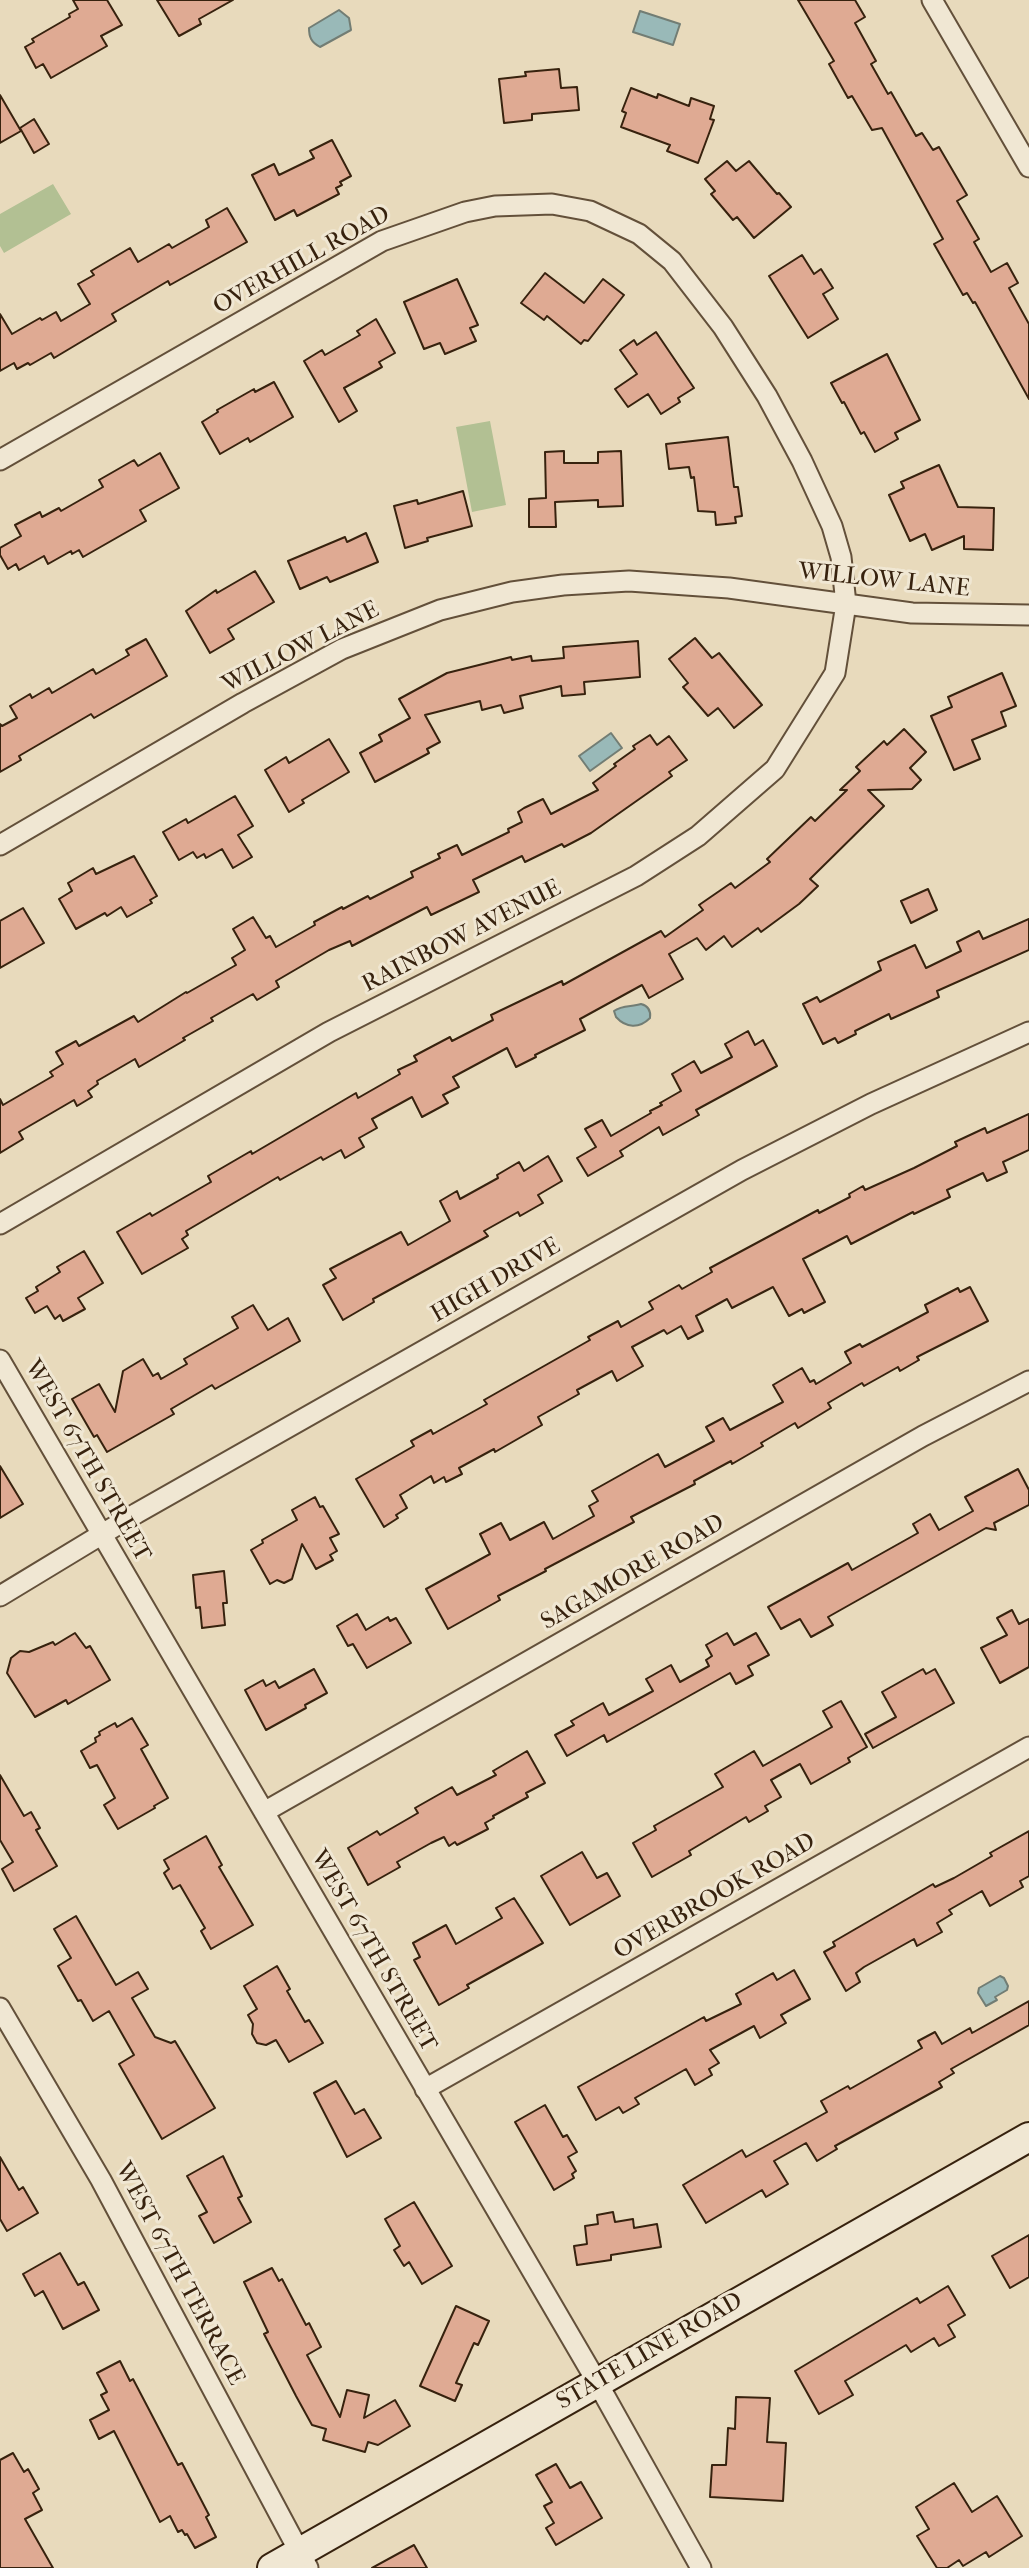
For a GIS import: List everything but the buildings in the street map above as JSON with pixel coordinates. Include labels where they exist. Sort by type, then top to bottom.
[{"type":"main road","name":"STATE LINE ROAD","points":[[272,2568],[304,2560],[597,2382],[1029,2137]]},
{"type":"street","points":[[932,0],[1029,167]]},
{"type":"street","name":"OVERHILL ROAD","points":[[0,460],[383,241],[424,224],[465,212],[495,206],[552,204],[590,211],[639,234],[672,261],[708,307],[766,396],[802,461],[832,526],[841,557],[846,604]]},
{"type":"street","name":"WILLOW LANE","points":[[0,845],[342,649],[440,610],[512,592],[563,585],[629,581],[729,588],[912,613],[1029,615]]},
{"type":"street","name":"RAINBOW AVENUE","points":[[0,1224],[329,1032],[607,892],[698,836],[775,769],[835,673],[846,604]]},
{"type":"street","name":"HIGH DRIVE","points":[[0,1596],[137,1513],[742,1170],[871,1104],[1029,1032]]},
{"type":"street","name":"WEST 67TH STREET","points":[[0,1360],[597,2382],[701,2568]]},
{"type":"street","name":"SAGAMORE ROAD","points":[[264,1812],[923,1436],[1029,1381]]},
{"type":"street","name":"OVERBROOK ROAD","points":[[425,2089],[1029,1747]]},
{"type":"street","name":"WEST 67TH TERRACE","points":[[0,2008],[107,2191],[304,2560]]},
{"type":"green space","points":[[53,184],[71,214],[4,253],[0,246],[0,214]]},
{"type":"green space","points":[[490,421],[506,505],[472,512],[456,427]]},
{"type":"water","points":[[339,10],[349,18],[351,30],[320,47],[311,39],[309,28]]},
{"type":"water","points":[[640,11],[680,24],[673,45],[633,32]]},
{"type":"water","points":[[611,733],[622,748],[590,771],[579,756]]},
{"type":"water","points":[[641,1004],[648,1007],[650,1018],[641,1024],[628,1025],[616,1017],[614,1011],[617,1009]]},
{"type":"water","points":[[1000,1976],[1008,1986],[1007,1990],[986,2006],[978,1993],[979,1988]]}]
